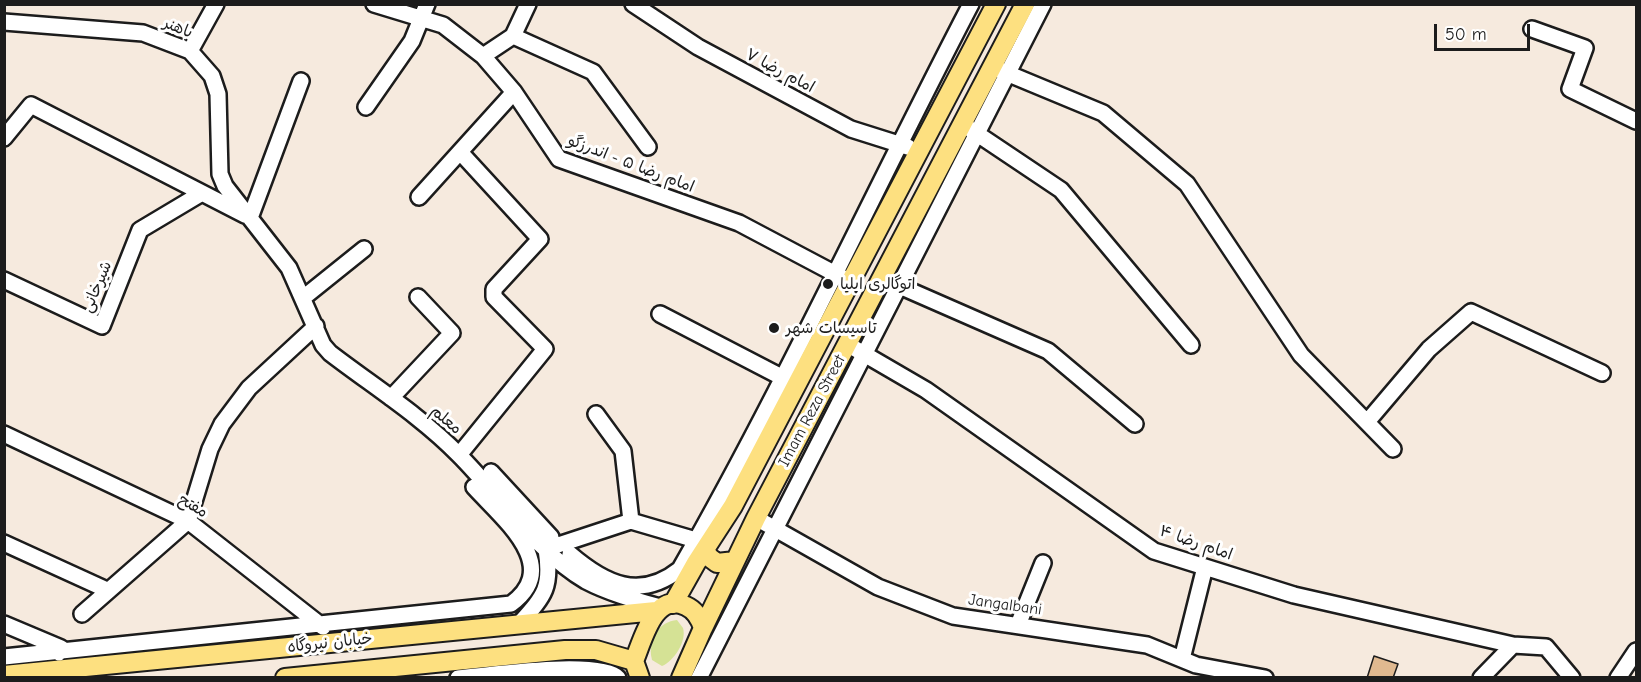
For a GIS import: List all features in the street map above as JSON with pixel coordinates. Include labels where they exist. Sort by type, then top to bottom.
[{"type":"main road","name":"Imam Reza Street","points":[[637,673],[663,607],[703,544],[733,506],[790,381],[843,278],[919,151],[996,4]]},
{"type":"main road","name":"Imam Reza Street","points":[[681,678],[756,518],[847,344],[890,282],[999,70],[1025,4]]},
{"type":"main road","points":[[703,544],[709,557],[717,563],[726,564],[735,561]]},
{"type":"main road","points":[[663,607],[679,603],[690,608],[699,616],[703,628]]},
{"type":"main road","name":"خیابان نیروگاه","points":[[4,675],[54,670],[122,670],[342,642],[562,620],[663,607]]},
{"type":"main road","points":[[562,620],[569,628],[570,640],[565,650]]},
{"type":"main road","name":"خیابان نیروگاه","points":[[285,678],[565,650],[600,650],[637,673]]},
{"type":"street","points":[[190,51],[216,4]]},
{"type":"street","name":"امام رضا ۵ - اندرزگو","points":[[374,4],[443,25],[483,56],[514,92],[559,159],[739,223],[843,278]]},
{"type":"street","points":[[366,107],[412,41],[419,19],[428,4]]},
{"type":"street","points":[[483,56],[513,36],[528,4]]},
{"type":"street","name":"امام رضا ۷","points":[[633,4],[698,48],[850,129],[919,151]]},
{"type":"street","points":[[843,278],[898,144],[971,4]]},
{"type":"street","points":[[1043,4],[999,70],[1103,113],[1187,184],[1301,355],[1393,449]]},
{"type":"street","name":"باهنر","points":[[4,22],[143,33],[190,51],[212,76],[218,94],[220,174],[225,186],[250,218]]},
{"type":"street","points":[[1532,30],[1585,48],[1570,89],[1636,121]]},
{"type":"street","points":[[513,36],[593,72],[648,147]]},
{"type":"street","points":[[4,138],[31,105],[250,218],[301,81]]},
{"type":"street","points":[[418,197],[461,153],[514,92]]},
{"type":"street","points":[[969,128],[1061,190],[1191,345]]},
{"type":"street","points":[[459,455],[545,350],[494,297],[494,289],[540,239],[461,153]]},
{"type":"street","name":"شیرخانی","points":[[4,280],[102,326],[140,230],[202,193]]},
{"type":"street","name":"معلم","points":[[250,218],[289,268],[330,353],[392,398],[459,455],[586,580],[614,593],[663,607]]},
{"type":"street","points":[[303,298],[364,249]]},
{"type":"street","points":[[699,678],[863,354],[890,282],[1048,351],[1135,424]]},
{"type":"street","points":[[392,398],[452,333],[418,297]]},
{"type":"street","points":[[1367,422],[1429,349],[1471,312],[1602,373]]},
{"type":"street","points":[[660,314],[790,381]]},
{"type":"street","points":[[82,614],[188,521],[210,449],[222,424],[249,388],[316,326]]},
{"type":"street","name":"امام رضا ۴","points":[[847,344],[926,390],[1154,550],[1294,595],[1513,645],[1546,646],[1572,678]]},
{"type":"street","points":[[596,414],[623,451],[631,520]]},
{"type":"street","name":"مفتح","points":[[4,434],[188,521],[342,642]]},
{"type":"street","points":[[491,472],[548,543],[550,576],[538,603],[520,623]]},
{"type":"street","points":[[4,657],[511,604],[533,576],[531,558],[516,534],[474,487]]},
{"type":"street","name":"Jangalbani","points":[[756,518],[878,587],[953,615],[1146,645],[1196,665],[1265,678]]},
{"type":"street","points":[[548,543],[631,520],[703,544],[680,569],[665,581],[642,588],[634,588],[604,577],[570,554]]},
{"type":"street","points":[[4,543],[107,590]]},
{"type":"street","points":[[1018,625],[1043,563]]},
{"type":"street","points":[[1182,659],[1205,567]]},
{"type":"street","points":[[4,624],[61,648],[54,670]]},
{"type":"street","points":[[1481,678],[1513,645]]},
{"type":"street","points":[[1618,678],[1636,651]]},
{"type":"street","points":[[458,678],[566,669],[611,672],[618,678]]},
{"type":"green space","points":[[677,620],[683,628],[683,639],[671,660],[662,666],[652,660],[652,642],[660,627]]},
{"type":"building","points":[[1374,656],[1398,664],[1393,678],[1367,678]]},
{"type":"place","name":"اتوگالری ایلیا","points":[[828,284]]},
{"type":"place","name":"تاسیسات شهر","points":[[774,328]]}]
